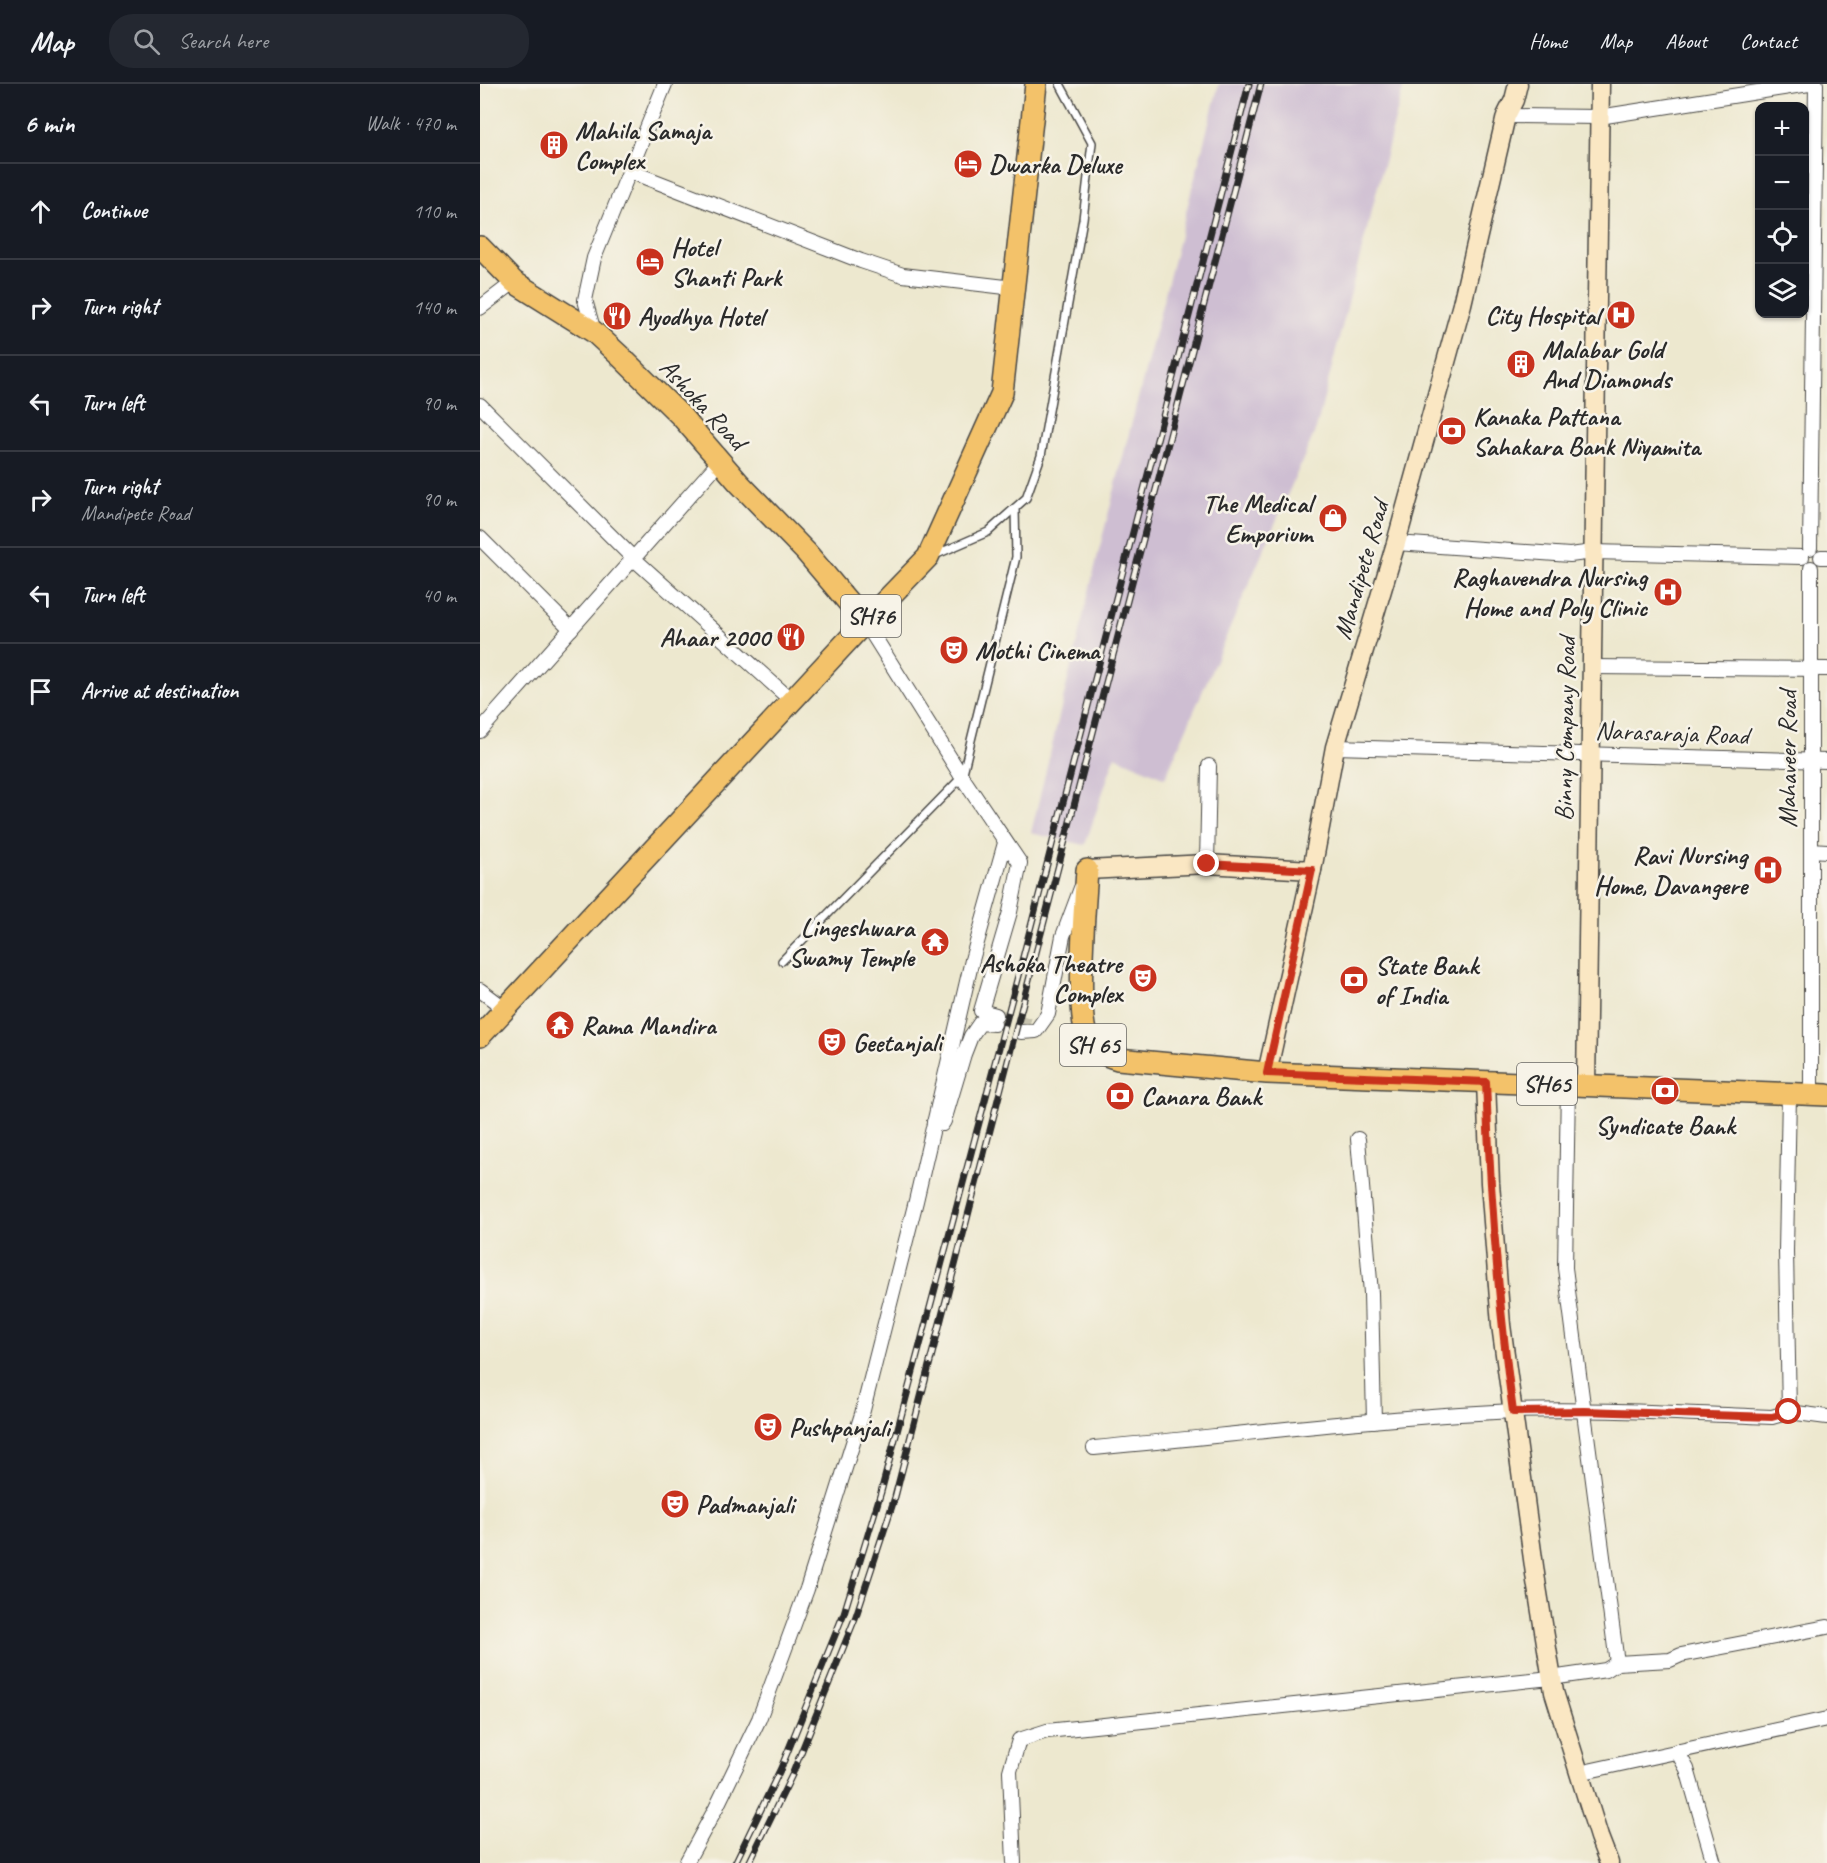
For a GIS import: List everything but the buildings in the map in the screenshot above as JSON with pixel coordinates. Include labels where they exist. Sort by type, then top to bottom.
[{"type":"main road","name":"SH76","points":[[480,1036],[928,557],[1002,393],[1036,84]]},
{"type":"main road","name":"Mandipete Road","points":[[1267,1073],[1312,870],[1335,747],[1396,543],[1462,304],[1506,116],[1514,100],[1518,84]]},
{"type":"main road","name":"Binny Company Road","points":[[1577,1086],[1591,755],[1600,84]]},
{"type":"main road","name":"Ashoka Road","points":[[480,247],[514,282],[594,332],[681,416],[806,552],[865,622]]},
{"type":"main road","points":[[1087,872],[1207,864],[1312,870]]},
{"type":"main road","name":"SH 65","points":[[1087,872],[1081,998],[1084,1028],[1096,1049],[1107,1056],[1118,1059],[1267,1073]]},
{"type":"main road","name":"SH65","points":[[1267,1073],[1819,1095]]},
{"type":"main road","points":[[1486,1082],[1490,1183],[1501,1325],[1551,1678],[1609,1863]]},
{"type":"street","points":[[594,332],[585,300],[594,258],[665,84]]},
{"type":"street","points":[[1506,116],[1599,117],[1809,84]]},
{"type":"street","points":[[1396,543],[1570,555],[1593,552],[1806,552],[1815,84]]},
{"type":"street","points":[[629,171],[861,261],[903,275],[1014,288]]},
{"type":"street","points":[[480,308],[514,282]]},
{"type":"street","points":[[480,405],[633,558],[792,701]]},
{"type":"street","points":[[482,723],[571,629],[720,461]]},
{"type":"street","points":[[480,538],[571,629]]},
{"type":"street","name":"Mahaveer Road","points":[[1811,568],[1811,850],[1819,1095]]},
{"type":"street","points":[[865,622],[962,777],[1020,863],[1010,912],[981,1011],[995,1020],[980,1023],[971,1036],[944,1121],[942,1124],[934,1122]]},
{"type":"street","points":[[1592,667],[1827,669]]},
{"type":"street","name":"Narasaraja Road","points":[[1335,747],[1827,761]]},
{"type":"street","points":[[1207,864],[1209,766]]},
{"type":"street","points":[[686,1863],[716,1808],[759,1719],[807,1589],[862,1414],[972,960],[1005,843]]},
{"type":"street","points":[[1811,850],[1827,851]]},
{"type":"street","points":[[1025,1028],[1036,1031],[1048,1014],[1063,936],[1087,872]]},
{"type":"street","points":[[480,990],[496,1002],[501,1015]]},
{"type":"street","points":[[1577,1086],[1565,1268],[1617,1663]]},
{"type":"street","points":[[1789,1094],[1786,1251],[1789,1412]]},
{"type":"street","points":[[1358,1138],[1371,1293],[1374,1421]]},
{"type":"street","points":[[1094,1448],[1374,1421],[1513,1412],[1584,1411],[1772,1417],[1789,1412],[1827,1417]]},
{"type":"street","points":[[1014,1863],[1010,1771],[1019,1740],[1047,1731],[1551,1678],[1606,1670],[1617,1663],[1670,1660],[1680,1654],[1827,1627]]},
{"type":"street","points":[[1579,1773],[1827,1719]]},
{"type":"street","points":[[1677,1751],[1687,1769],[1714,1863]]},
{"type":"lane","points":[[928,557],[988,532],[1015,508],[1026,498],[1041,456],[1083,219],[1092,143],[1060,84]]},
{"type":"lane","points":[[782,961],[962,777],[1016,556],[1015,508]]},
{"type":"shaded area","points":[[1219,84],[1404,84],[1316,429],[1165,778],[1115,756],[1085,845],[1031,833],[1099,550]]},
{"type":"tunnel","points":[[996,1015],[1030,1025]]},
{"type":"railway","points":[[735,1863],[781,1768],[844,1613],[881,1492],[1023,957],[1249,84]]},
{"type":"railway","points":[[749,1863],[792,1775],[856,1616],[895,1497],[1261,84]]},
{"type":"place","name":"Mahila Samaja Complex","points":[[554,145]]},
{"type":"place","name":"Dwarka Deluxe","points":[[968,164]]},
{"type":"place","name":"Hotel Shanti Park","points":[[650,262]]},
{"type":"place","name":"City Hospital","points":[[1621,315]]},
{"type":"place","name":"Ayodhya Hotel","points":[[617,316]]},
{"type":"place","name":"Malabar Gold And Diamonds","points":[[1521,364]]},
{"type":"place","name":"Kanaka Pattana Sahakara Bank Niyamita","points":[[1452,431]]},
{"type":"place","name":"The Medical Emporium","points":[[1333,518]]},
{"type":"place","name":"Raghavendra Nursing Home and Poly Clinic","points":[[1668,592]]},
{"type":"place","name":"Ahaar 2000","points":[[791,637]]},
{"type":"place","name":"Mothi Cinema","points":[[954,650]]},
{"type":"place","name":"Ravi Nursing Home, Davangere","points":[[1768,870]]},
{"type":"place","name":"Lingeshwara Swamy Temple","points":[[935,942]]},
{"type":"place","name":"Ashoka Theatre Complex","points":[[1143,978]]},
{"type":"place","name":"State Bank of India","points":[[1354,980]]},
{"type":"place","name":"Rama Mandira","points":[[560,1025]]},
{"type":"place","name":"Geetanjali","points":[[832,1042]]},
{"type":"place","name":"Syndicate Bank","points":[[1665,1091]]},
{"type":"place","name":"Canara Bank","points":[[1120,1096]]},
{"type":"place","name":"Pushpanjali","points":[[768,1427]]},
{"type":"place","name":"Padmanjali","points":[[675,1504]]},
{"type":"route","points":[[1207,864],[1312,870],[1267,1073],[1486,1082],[1490,1183],[1501,1325],[1513,1412],[1584,1411],[1772,1417],[1789,1412]]}]
